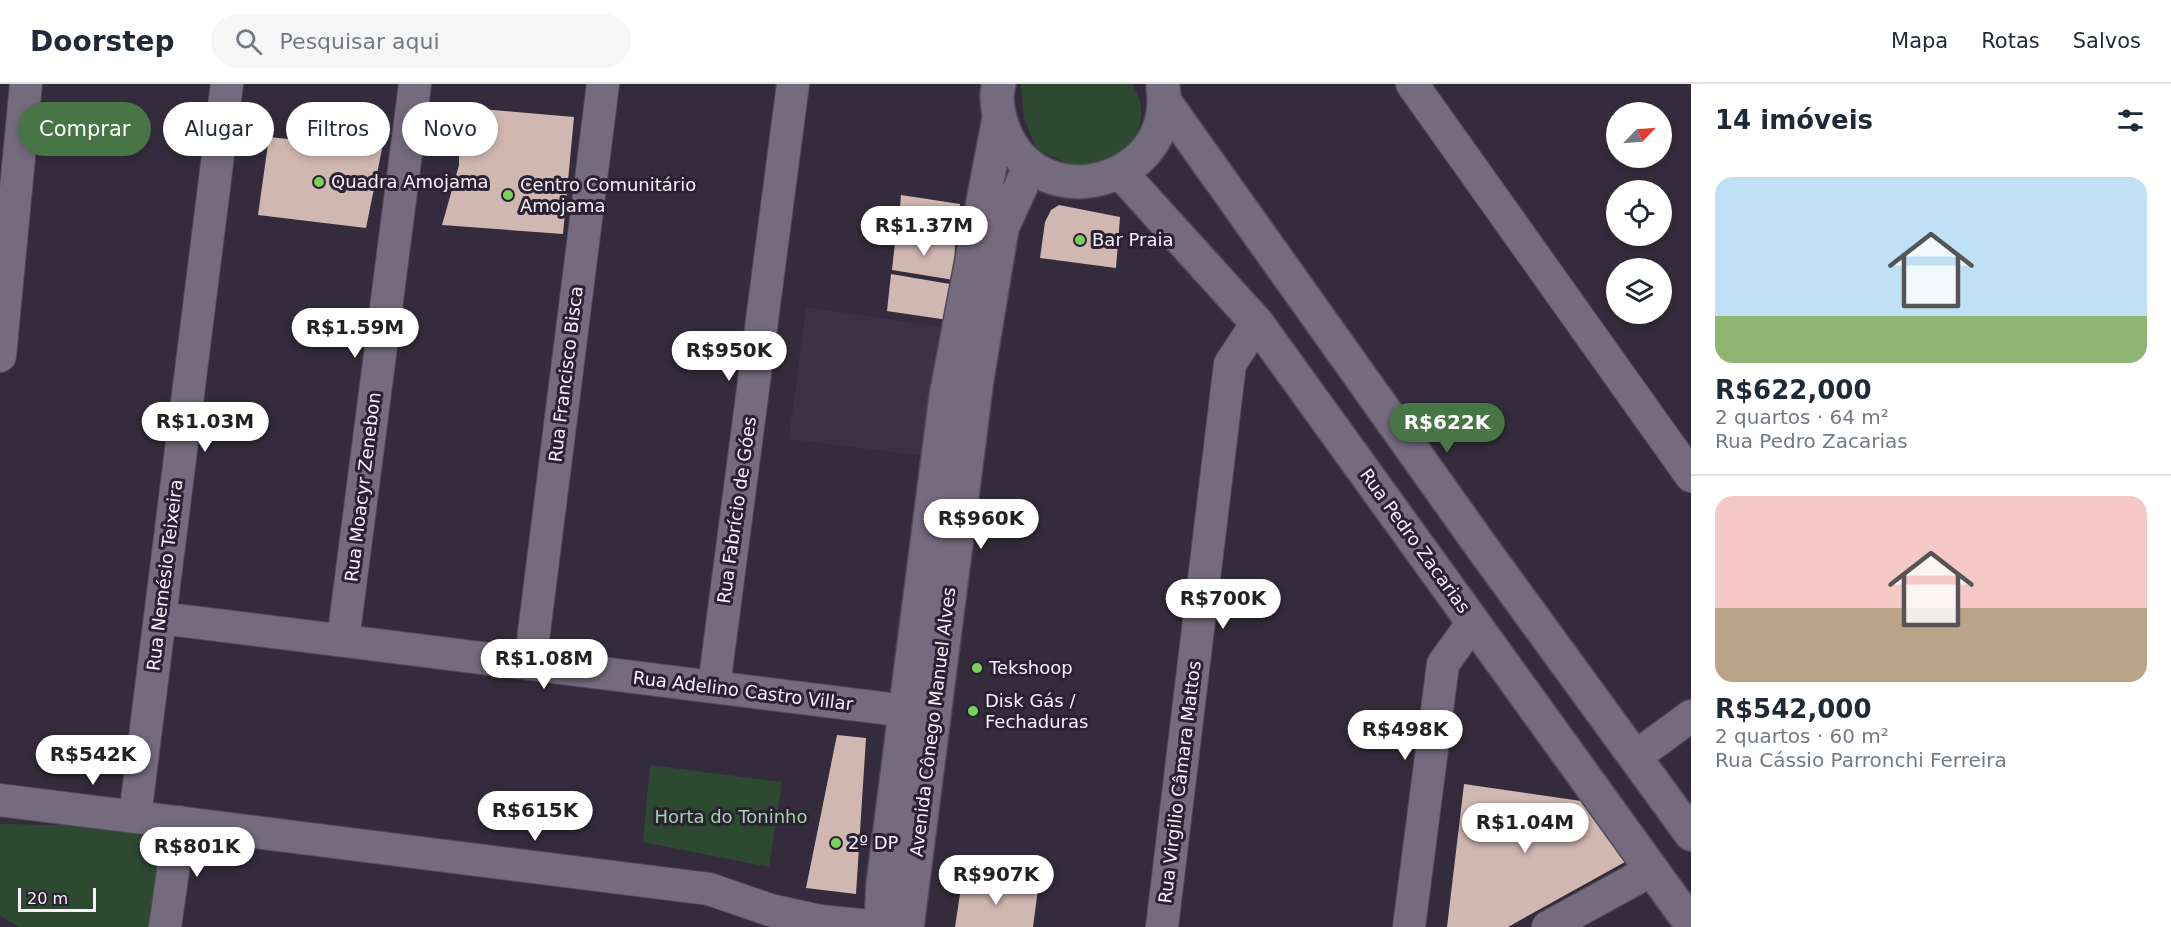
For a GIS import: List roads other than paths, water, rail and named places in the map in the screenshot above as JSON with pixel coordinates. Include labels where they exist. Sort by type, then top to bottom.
[{"type":"street","points":[[0,356],[4,262],[26,84]]},
{"type":"street","name":"Rua Nemésio Teixeira","points":[[135,816],[227,84]]},
{"type":"street","name":"Rua Moacyr Zenebon","points":[[343,640],[415,84]]},
{"type":"street","name":"Rua Francisco Bisca","points":[[530,664],[603,84]]},
{"type":"street","name":"Rua Fabrício de Góes","points":[[714,686],[793,84]]},
{"type":"street","points":[[1412,84],[1691,476]]},
{"type":"street","points":[[998,94],[1010,145],[1030,166],[1051,177],[1075,183],[1099,181],[1121,173],[1144,155],[1159,130],[1163,93]]},
{"type":"street","points":[[1163,93],[1481,546],[1691,834]]},
{"type":"street","name":"Avenida Cônego Manuel Alves","points":[[907,927],[920,713],[946,396],[998,94]]},
{"type":"street","name":"Avenida Cônego Manuel Alves","points":[[880,927],[883,884],[920,713],[1002,228],[1030,166]]},
{"type":"street","name":"Rua Pedro Zacarias","points":[[1121,173],[1257,322],[1691,924]]},
{"type":"street","name":"Rua Virgilio Câmara Mattos","points":[[1162,927],[1230,364],[1257,322]]},
{"type":"street","name":"Rua Adelino Castro Villar","points":[[160,618],[920,713]]},
{"type":"street","points":[[1409,927],[1443,664],[1473,622]]},
{"type":"street","points":[[1635,757],[1691,716]]},
{"type":"street","points":[[0,800],[709,889],[770,910],[820,921],[880,927]]},
{"type":"street","points":[[165,927],[180,822]]},
{"type":"street","points":[[1548,927],[1652,870]]},
{"type":"place","name":"Quadra Amojama","points":[[319,182]]},
{"type":"place","name":"Centro Comunitário Amojama","points":[[508,195]]},
{"type":"place","name":"Bar Praia","points":[[1080,240]]},
{"type":"place","name":"Tekshoop","points":[[977,668]]},
{"type":"place","name":"Disk Gás / Fechaduras","points":[[973,711]]},
{"type":"place","name":"2º DP","points":[[836,843]]},
{"type":"park label","name":"Horta do Toninho","points":[[731,817]]}]
